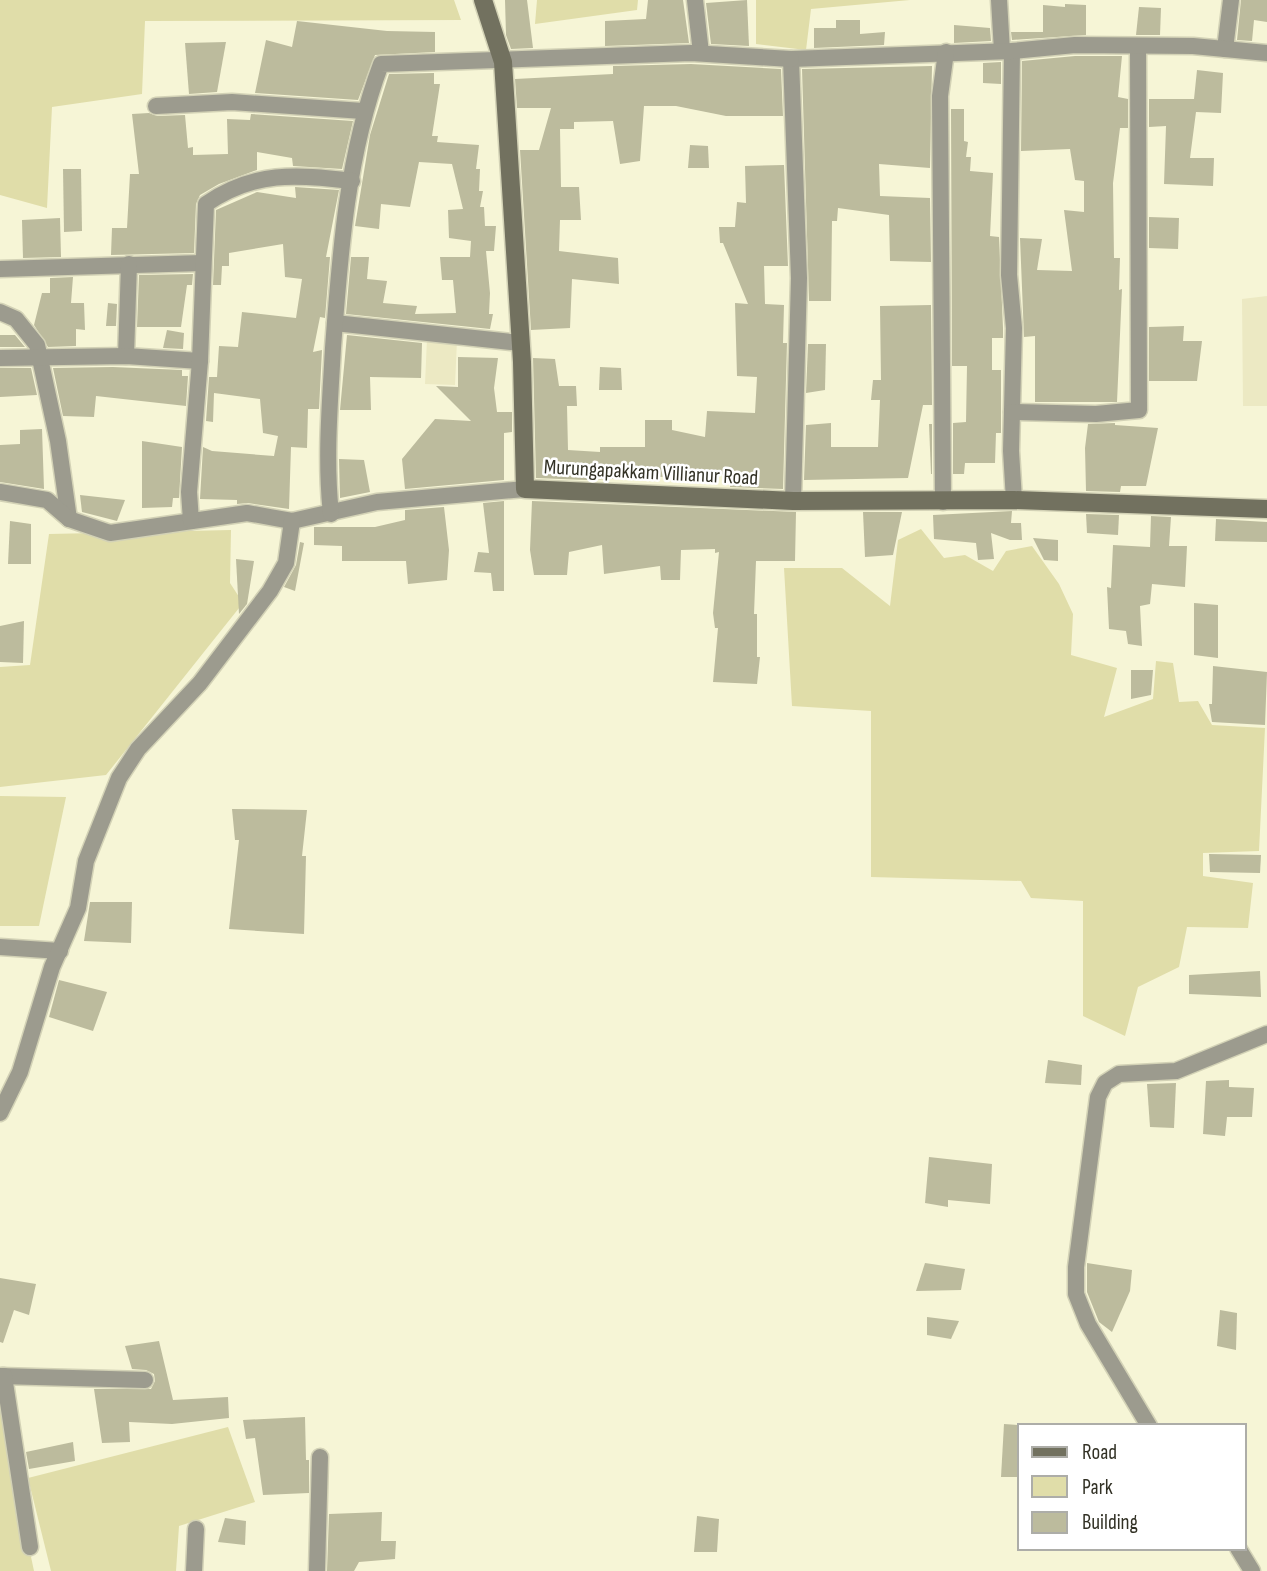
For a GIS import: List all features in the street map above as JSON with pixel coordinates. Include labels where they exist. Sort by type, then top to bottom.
[{"type":"main road","name":"Murungapakkam Villianur Road","points":[[483,0],[503,62],[520,343],[525,489],[793,501],[1014,500],[1267,509]]},
{"type":"street","points":[[695,0],[701,53]]},
{"type":"street","points":[[999,0],[1007,51],[1009,275],[1014,328],[1014,500]]},
{"type":"street","points":[[1225,49],[1231,0]]},
{"type":"street","points":[[331,514],[327,443],[335,323],[363,111],[381,64],[503,62],[701,53],[791,59],[1075,46],[1193,46],[1267,53]]},
{"type":"street","points":[[1012,412],[1096,414],[1139,410],[1138,47]]},
{"type":"street","points":[[943,502],[940,96],[946,52]]},
{"type":"street","points":[[791,59],[799,278],[793,501]]},
{"type":"street","points":[[156,106],[280,103],[363,111]]},
{"type":"street","points":[[191,521],[189,492],[200,361],[206,204],[231,187],[274,176],[352,181]]},
{"type":"street","points":[[0,269],[202,263]]},
{"type":"street","points":[[127,356],[129,264]]},
{"type":"street","points":[[0,312],[16,319],[37,345],[58,441],[69,519]]},
{"type":"street","points":[[335,323],[520,343]]},
{"type":"street","points":[[0,358],[127,356],[200,361]]},
{"type":"street","points":[[0,492],[47,500],[69,519],[110,533],[247,513],[292,521],[377,502],[525,489]]},
{"type":"street","points":[[0,1113],[20,1072],[52,967],[78,908],[86,861],[119,778],[138,749],[200,683],[270,591],[286,563],[292,521]]},
{"type":"street","points":[[0,947],[60,951]]},
{"type":"street","points":[[1148,1424],[1088,1324],[1076,1294],[1076,1267],[1098,1097],[1105,1083],[1119,1074],[1176,1071],[1267,1034]]},
{"type":"street","points":[[30,1547],[2,1376],[145,1380]]},
{"type":"street","points":[[317,1571],[320,1457]]},
{"type":"street","points":[[194,1571],[196,1529]]},
{"type":"street","points":[[1239,1550],[1252,1571]]},
{"type":"shaded area","points":[[1267,296],[1267,406],[1243,406],[1242,299]]},
{"type":"shaded area","points":[[427,339],[457,340],[455,385],[425,384]]},
{"type":"green space","points":[[0,0],[454,0],[461,20],[145,21],[142,94],[52,107],[47,208],[0,195]]},
{"type":"green space","points":[[537,0],[638,0],[637,10],[535,24]]},
{"type":"green space","points":[[756,0],[910,0],[811,9],[806,50],[756,44]]},
{"type":"green space","points":[[921,529],[944,558],[965,555],[993,571],[1006,551],[1032,546],[1059,584],[1073,614],[1071,655],[1117,668],[1104,717],[1153,699],[1156,661],[1173,663],[1179,702],[1198,701],[1212,725],[1265,728],[1259,851],[1203,853],[1203,876],[1253,883],[1248,928],[1187,927],[1179,967],[1138,987],[1125,1036],[1083,1016],[1083,901],[1031,898],[1021,881],[871,877],[871,711],[792,706],[784,568],[842,568],[890,606],[898,540]]},
{"type":"green space","points":[[231,530],[230,583],[243,603],[106,775],[0,787],[0,667],[30,665],[49,534]]},
{"type":"green space","points":[[0,796],[66,797],[39,926],[0,926]]},
{"type":"green space","points":[[0,1410],[34,1571],[0,1571]]},
{"type":"green space","points":[[228,1427],[255,1502],[179,1526],[176,1571],[51,1571],[28,1478]]},
{"type":"building","points":[[505,0],[527,0],[533,48],[511,49],[506,35]]},
{"type":"building","points":[[648,0],[683,0],[689,43],[605,46],[605,21],[646,19]]},
{"type":"building","points":[[747,0],[749,46],[711,44],[706,3]]},
{"type":"building","points":[[1241,0],[1267,0],[1267,22],[1254,20],[1252,41],[1237,40]]},
{"type":"building","points":[[1065,4],[1086,5],[1086,35],[1012,40],[1011,32],[1043,32],[1043,5],[1065,7]]},
{"type":"building","points":[[1139,7],[1161,8],[1160,35],[1136,35]]},
{"type":"building","points":[[836,20],[860,20],[860,34],[885,32],[884,45],[814,48],[814,28],[836,28]]},
{"type":"building","points":[[297,21],[387,31],[435,32],[435,52],[375,55],[358,100],[255,93],[266,40],[292,47]]},
{"type":"building","points":[[954,25],[990,28],[991,41],[954,43]]},
{"type":"building","points":[[226,42],[217,92],[189,94],[185,43]]},
{"type":"building","points":[[1075,56],[1122,56],[1118,97],[1128,99],[1128,128],[1120,128],[1113,183],[1114,258],[1120,258],[1119,290],[1122,289],[1117,402],[1035,402],[1035,336],[1024,337],[1020,238],[1042,239],[1037,270],[1072,271],[1064,210],[1084,212],[1084,181],[1075,180],[1070,149],[1021,151],[1022,61]]},
{"type":"building","points":[[1001,62],[1001,84],[983,83],[983,63]]},
{"type":"building","points":[[691,64],[781,69],[783,116],[726,116],[676,106],[644,106],[640,161],[620,164],[613,121],[574,122],[574,129],[560,129],[561,187],[579,187],[581,220],[560,220],[559,251],[618,258],[619,284],[572,279],[570,328],[531,330],[520,150],[539,150],[551,108],[517,108],[515,79],[613,74],[613,66]]},
{"type":"building","points":[[932,66],[930,168],[879,164],[880,196],[930,198],[931,262],[890,261],[889,215],[838,208],[837,221],[832,221],[831,301],[809,301],[802,69]]},
{"type":"building","points":[[1197,70],[1223,73],[1221,113],[1196,112],[1190,158],[1214,158],[1213,186],[1164,184],[1166,126],[1149,127],[1149,99],[1194,99]]},
{"type":"building","points":[[434,73],[434,84],[440,84],[432,136],[438,136],[437,142],[479,145],[476,169],[480,169],[479,191],[483,191],[480,207],[484,207],[485,226],[496,226],[494,251],[486,251],[489,314],[493,314],[490,329],[346,314],[351,257],[369,257],[367,279],[387,281],[383,303],[417,306],[415,314],[456,313],[453,280],[442,280],[440,257],[470,257],[471,241],[449,238],[448,210],[463,209],[452,164],[419,162],[410,207],[381,204],[379,229],[355,226],[370,135],[389,74]]},
{"type":"building","points":[[951,109],[964,109],[964,141],[968,142],[966,157],[971,157],[970,171],[993,173],[990,236],[999,237],[1003,328],[1003,338],[992,338],[992,370],[1001,370],[1001,433],[996,433],[995,463],[965,463],[964,474],[953,474],[953,423],[966,422],[967,366],[952,366]]},
{"type":"building","points":[[149,113],[157,116],[185,115],[188,148],[193,147],[193,155],[228,154],[227,119],[250,120],[251,114],[353,121],[342,169],[293,166],[292,158],[257,152],[257,170],[219,184],[200,195],[196,204],[194,253],[111,255],[112,228],[127,228],[130,174],[139,174],[132,114]]},
{"type":"building","points":[[690,145],[708,146],[709,168],[688,168]]},
{"type":"building","points":[[784,165],[788,266],[764,266],[765,304],[784,305],[783,343],[787,343],[783,489],[730,487],[731,474],[586,480],[536,478],[533,358],[555,359],[559,386],[576,386],[577,406],[567,406],[568,450],[600,452],[600,447],[645,447],[645,420],[672,420],[672,430],[705,437],[707,411],[755,413],[757,377],[737,376],[735,303],[748,304],[723,243],[720,243],[719,227],[735,227],[737,202],[746,203],[745,166]]},
{"type":"building","points":[[63,169],[81,169],[82,231],[64,232]]},
{"type":"building","points":[[295,187],[339,190],[326,257],[330,257],[325,318],[320,317],[313,352],[322,350],[319,409],[308,409],[307,448],[291,447],[289,509],[237,504],[237,500],[200,499],[203,447],[212,451],[274,456],[278,436],[263,433],[260,399],[214,393],[213,422],[206,421],[209,377],[217,377],[219,346],[238,347],[242,312],[296,318],[302,279],[285,277],[283,244],[229,253],[229,266],[222,266],[221,285],[213,285],[216,210],[257,192],[296,198]]},
{"type":"building","points":[[1149,217],[1179,218],[1178,249],[1149,248]]},
{"type":"building","points":[[60,218],[61,257],[23,258],[22,220]]},
{"type":"building","points":[[193,274],[192,285],[187,285],[181,327],[137,327],[139,275]]},
{"type":"building","points":[[73,277],[71,303],[84,303],[85,330],[76,329],[76,346],[48,347],[34,325],[42,293],[50,293],[50,278]]},
{"type":"building","points":[[108,303],[117,304],[116,326],[106,326]]},
{"type":"building","points":[[931,305],[932,405],[923,405],[908,478],[804,480],[806,425],[831,423],[831,447],[878,447],[880,400],[871,400],[873,380],[881,380],[880,306]]},
{"type":"building","points":[[1184,326],[1183,341],[1202,341],[1197,381],[1149,381],[1149,327]]},
{"type":"building","points":[[167,330],[184,333],[183,349],[163,348]]},
{"type":"building","points":[[0,335],[15,335],[25,347],[0,347]]},
{"type":"building","points":[[347,335],[422,343],[421,378],[370,377],[371,410],[340,410]]},
{"type":"building","points":[[808,344],[826,344],[825,390],[806,393]]},
{"type":"building","points":[[458,357],[498,358],[494,388],[497,412],[512,412],[512,432],[504,433],[504,480],[405,489],[402,459],[435,419],[471,421],[436,386],[458,387]]},
{"type":"building","points":[[600,367],[621,368],[622,390],[599,390]]},
{"type":"building","points":[[0,368],[31,368],[37,395],[0,397]]},
{"type":"building","points":[[53,368],[182,370],[182,376],[188,376],[186,406],[96,396],[94,417],[63,416]]},
{"type":"building","points":[[1115,423],[1158,428],[1146,486],[1121,486],[1120,492],[1086,491],[1085,448],[1088,424]]},
{"type":"building","points":[[929,424],[932,424],[932,474],[931,474]]},
{"type":"building","points":[[42,429],[44,489],[0,482],[0,445],[20,444],[20,430]]},
{"type":"building","points":[[142,441],[182,447],[179,498],[173,498],[172,507],[142,508]]},
{"type":"building","points":[[339,459],[364,460],[370,492],[340,498]]},
{"type":"building","points":[[80,495],[125,500],[117,521],[82,512]]},
{"type":"building","points":[[504,501],[504,591],[493,591],[491,573],[474,572],[478,552],[489,553],[483,503]]},
{"type":"building","points":[[532,501],[796,512],[795,561],[756,561],[754,614],[757,614],[757,657],[760,657],[757,684],[713,682],[718,628],[715,628],[713,613],[719,552],[715,553],[715,549],[681,550],[680,580],[661,580],[660,566],[604,574],[602,545],[569,552],[567,575],[534,575],[530,550]]},
{"type":"building","points":[[444,507],[449,550],[447,580],[408,584],[406,561],[342,561],[342,546],[314,545],[314,527],[375,527],[405,520],[405,510]]},
{"type":"building","points":[[1012,511],[1011,523],[1021,523],[1022,540],[1010,540],[991,533],[994,559],[978,560],[976,543],[934,539],[933,515]]},
{"type":"building","points":[[863,512],[902,512],[893,555],[865,557]]},
{"type":"building","points":[[1086,514],[1119,515],[1118,535],[1087,533]]},
{"type":"building","points":[[1151,516],[1171,517],[1169,546],[1187,546],[1185,587],[1152,584],[1150,604],[1140,606],[1142,646],[1128,644],[1126,631],[1109,629],[1107,587],[1111,588],[1113,545],[1150,547]]},
{"type":"building","points":[[1216,519],[1267,522],[1267,542],[1215,541]]},
{"type":"building","points":[[10,521],[31,524],[31,564],[8,564]]},
{"type":"building","points":[[1033,538],[1058,540],[1058,561],[1044,560]]},
{"type":"building","points":[[300,542],[304,543],[295,591],[284,587],[296,565]]},
{"type":"building","points":[[236,559],[254,561],[247,604],[239,614]]},
{"type":"building","points":[[1194,603],[1218,605],[1218,658],[1194,655]]},
{"type":"building","points":[[24,621],[23,663],[0,662],[0,626]]},
{"type":"building","points":[[1213,666],[1267,672],[1265,725],[1212,722],[1209,704],[1212,704]]},
{"type":"building","points":[[1131,670],[1153,670],[1151,695],[1131,699]]},
{"type":"building","points":[[232,809],[307,810],[302,856],[306,856],[304,934],[229,929],[239,840],[235,840]]},
{"type":"building","points":[[1209,854],[1261,855],[1260,873],[1210,872]]},
{"type":"building","points":[[90,902],[132,902],[131,943],[84,941]]},
{"type":"building","points":[[1260,971],[1261,997],[1189,994],[1189,975]]},
{"type":"building","points":[[59,980],[107,992],[93,1031],[49,1017]]},
{"type":"building","points":[[1048,1060],[1082,1065],[1081,1085],[1045,1083]]},
{"type":"building","points":[[1229,1080],[1229,1087],[1254,1088],[1252,1117],[1227,1117],[1225,1136],[1203,1134],[1206,1081]]},
{"type":"building","points":[[1176,1083],[1174,1128],[1150,1127],[1147,1084]]},
{"type":"building","points":[[929,1157],[992,1164],[990,1204],[948,1200],[948,1207],[925,1203]]},
{"type":"building","points":[[925,1263],[965,1269],[961,1290],[916,1291]]},
{"type":"building","points":[[1087,1263],[1132,1270],[1130,1291],[1112,1332],[1099,1322],[1087,1292]]},
{"type":"building","points":[[0,1278],[36,1284],[29,1315],[14,1310],[3,1343],[0,1342]]},
{"type":"building","points":[[1220,1310],[1237,1313],[1236,1350],[1217,1346]]},
{"type":"building","points":[[927,1317],[959,1321],[951,1339],[927,1335]]},
{"type":"building","points":[[159,1341],[173,1400],[228,1397],[229,1418],[172,1424],[129,1422],[130,1442],[102,1443],[94,1389],[151,1389],[155,1381],[154,1374],[146,1370],[132,1369],[125,1346]]},
{"type":"building","points":[[305,1417],[309,1493],[263,1495],[255,1438],[246,1439],[243,1420]]},
{"type":"building","points":[[1004,1424],[1018,1425],[1018,1477],[1001,1477]]},
{"type":"building","points":[[73,1442],[75,1461],[29,1469],[26,1452]]},
{"type":"building","points":[[382,1512],[381,1541],[396,1541],[395,1559],[359,1562],[354,1571],[327,1571],[329,1514]]},
{"type":"building","points":[[697,1516],[719,1519],[717,1552],[694,1552]]},
{"type":"building","points":[[225,1518],[246,1521],[245,1545],[218,1542]]}]
